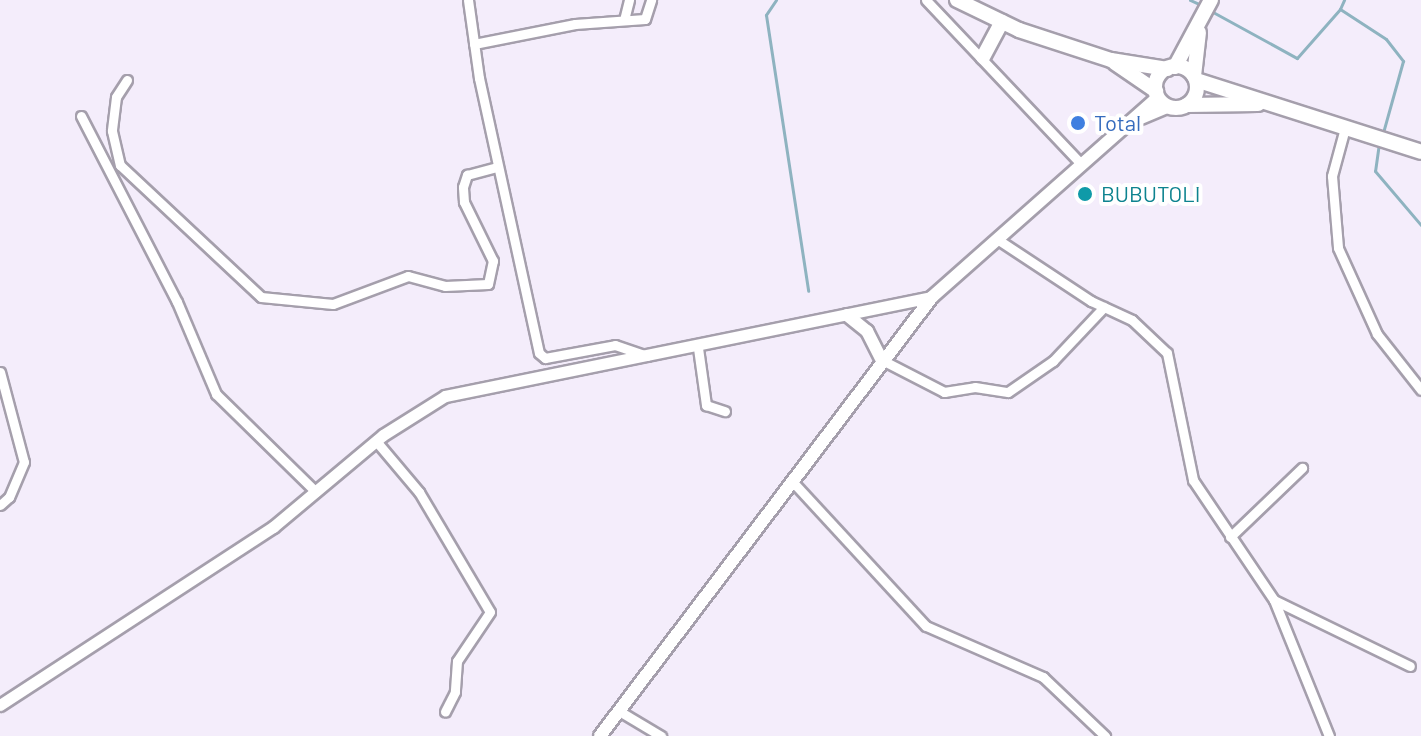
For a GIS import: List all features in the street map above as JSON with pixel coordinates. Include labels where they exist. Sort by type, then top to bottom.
[{"type":"main road","points":[[957,0],[1002,22],[1111,60],[1171,68],[1269,104],[1421,152]]},
{"type":"main road","points":[[1160,98],[1158,78],[1171,68],[1201,24],[1211,0]]},
{"type":"main road","points":[[983,57],[1002,22]]},
{"type":"main road","points":[[1187,105],[1195,97],[1201,24]]},
{"type":"main road","points":[[1111,60],[1160,98],[1187,105],[1269,104]]},
{"type":"main road","points":[[600,736],[932,297],[1160,98]]},
{"type":"main road","points":[[847,315],[867,331],[882,360]]},
{"type":"street","points":[[468,0],[497,167],[539,353],[545,358],[615,345],[650,357]]},
{"type":"street","points":[[624,20],[629,0]]},
{"type":"street","points":[[474,44],[645,19],[651,0]]},
{"type":"street","points":[[926,0],[1081,164]]},
{"type":"street","points":[[127,80],[116,97],[112,131],[120,165],[261,297],[333,304],[408,276],[445,286],[488,284],[493,261],[464,202],[463,187],[467,175],[497,167]]},
{"type":"street","points":[[81,116],[177,302],[216,394],[316,492]]},
{"type":"street","points":[[1345,128],[1332,176],[1338,248],[1377,334],[1421,390]]},
{"type":"street","points":[[997,239],[1148,331],[1167,353],[1193,480],[1274,600],[1329,736]]},
{"type":"street","points":[[0,705],[204,573],[316,492],[419,408],[457,391],[698,348],[932,297]]},
{"type":"street","points":[[882,360],[944,392],[975,387],[1008,392],[1053,361],[1104,307]]},
{"type":"street","points":[[698,348],[706,405],[725,411]]},
{"type":"street","points":[[0,372],[24,462],[15,486],[0,505]]},
{"type":"street","points":[[376,441],[419,492],[490,612],[457,661],[455,692],[445,712]]},
{"type":"street","points":[[1230,537],[1302,468]]},
{"type":"street","points":[[792,481],[926,626],[1043,677],[1105,736]]},
{"type":"street","points":[[1274,600],[1410,666]]},
{"type":"street","points":[[619,711],[661,736]]},
{"type":"waterway","points":[[776,0],[766,15],[808,291]]},
{"type":"waterway","points":[[1190,0],[1201,5]]},
{"type":"waterway","points":[[1340,9],[1344,0]]},
{"type":"waterway","points":[[1211,11],[1297,58],[1340,9],[1386,39],[1403,61],[1382,136]]},
{"type":"waterway","points":[[1379,143],[1375,171],[1421,225]]},
{"type":"place","name":"Total","points":[[1078,123]]},
{"type":"place","name":"BUBUTOLI","points":[[1085,194]]}]
